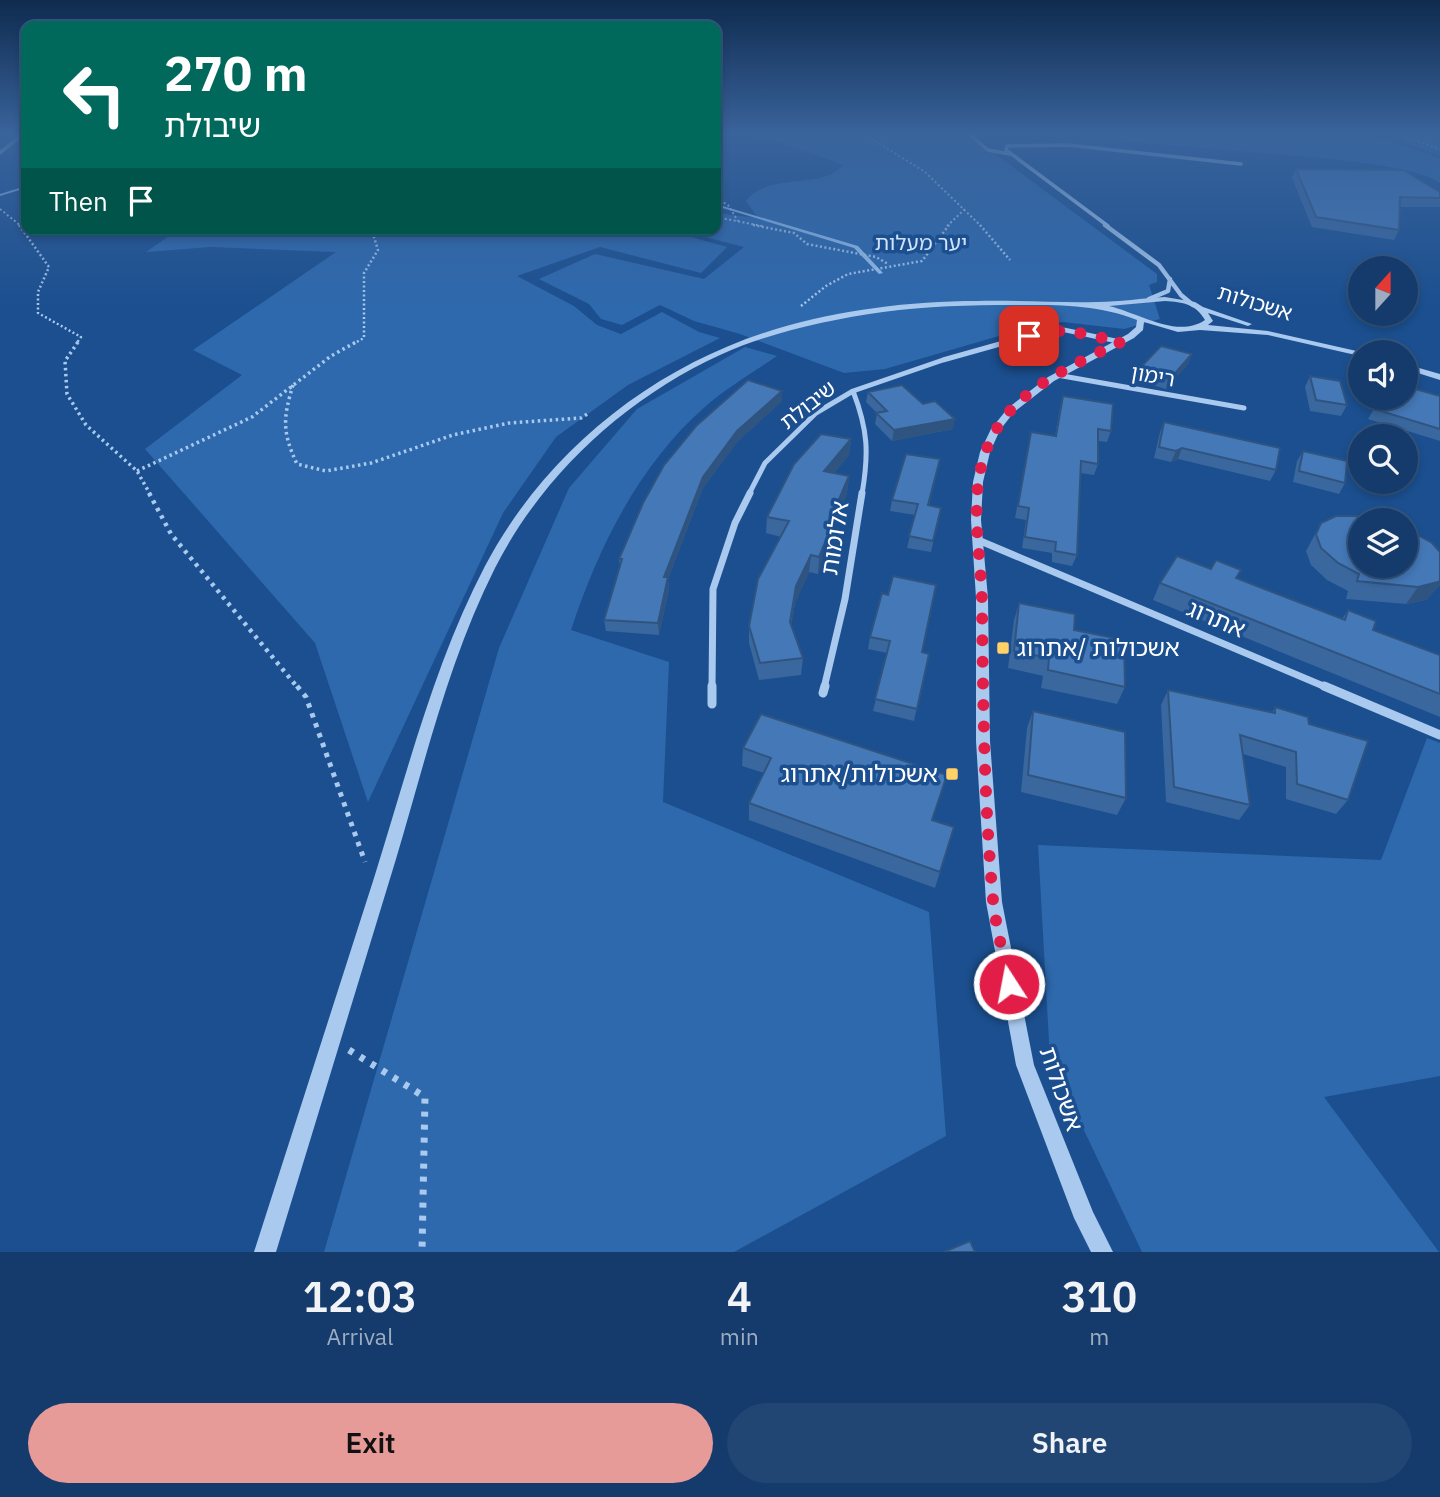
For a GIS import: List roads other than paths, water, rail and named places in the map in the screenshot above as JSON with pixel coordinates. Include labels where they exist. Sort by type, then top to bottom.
[{"type":"street","points":[[1062,192],[1156,262],[1181,295],[1209,318],[1208,323],[1198,327]]},
{"type":"street","points":[[1140,318],[1133,308],[1145,300],[1168,292],[1170,279]]},
{"type":"street","name":"אשכולות","points":[[1084,304],[1171,299],[1299,339]]},
{"type":"street","points":[[265,1252],[444,680],[485,576],[533,499],[584,440],[639,395],[698,360],[761,335],[829,317],[904,306],[988,302],[1084,304],[1108,307],[1164,326],[1183,328]]},
{"type":"street","name":"אשכולות","points":[[1101,1252],[1084,1217],[1025,1065],[994,902],[983,741],[978,482],[985,452],[996,429],[1020,402],[1057,376],[1124,340],[1140,328],[1140,318]]},
{"type":"street","name":"אשכולות","points":[[1124,340],[1148,332],[1198,327],[1248,330],[1348,351]]},
{"type":"street","name":"שיבולת","points":[[712,704],[713,589],[735,523],[765,463],[817,413],[853,391],[943,360],[1029,336],[1065,330],[1124,340]]},
{"type":"street","points":[[1418,370],[1440,377]]},
{"type":"street","name":"רימון","points":[[1057,376],[1244,408]]},
{"type":"street","name":"אלומות","points":[[823,693],[845,599],[867,465],[865,423],[853,391]]},
{"type":"street","name":"אתרוג","points":[[978,540],[1440,734]]},
{"type":"waterway","points":[[0,195],[8,192]]},
{"type":"waterway","points":[[721,206],[856,247],[881,273]]},
{"type":"place","name":"אשכולות /אתרוג","points":[[1003,648]]},
{"type":"place","name":"אשכולות/אתרוג","points":[[952,774]]},
{"type":"park label","name":"יער מעלות","points":[[921,243]]}]
